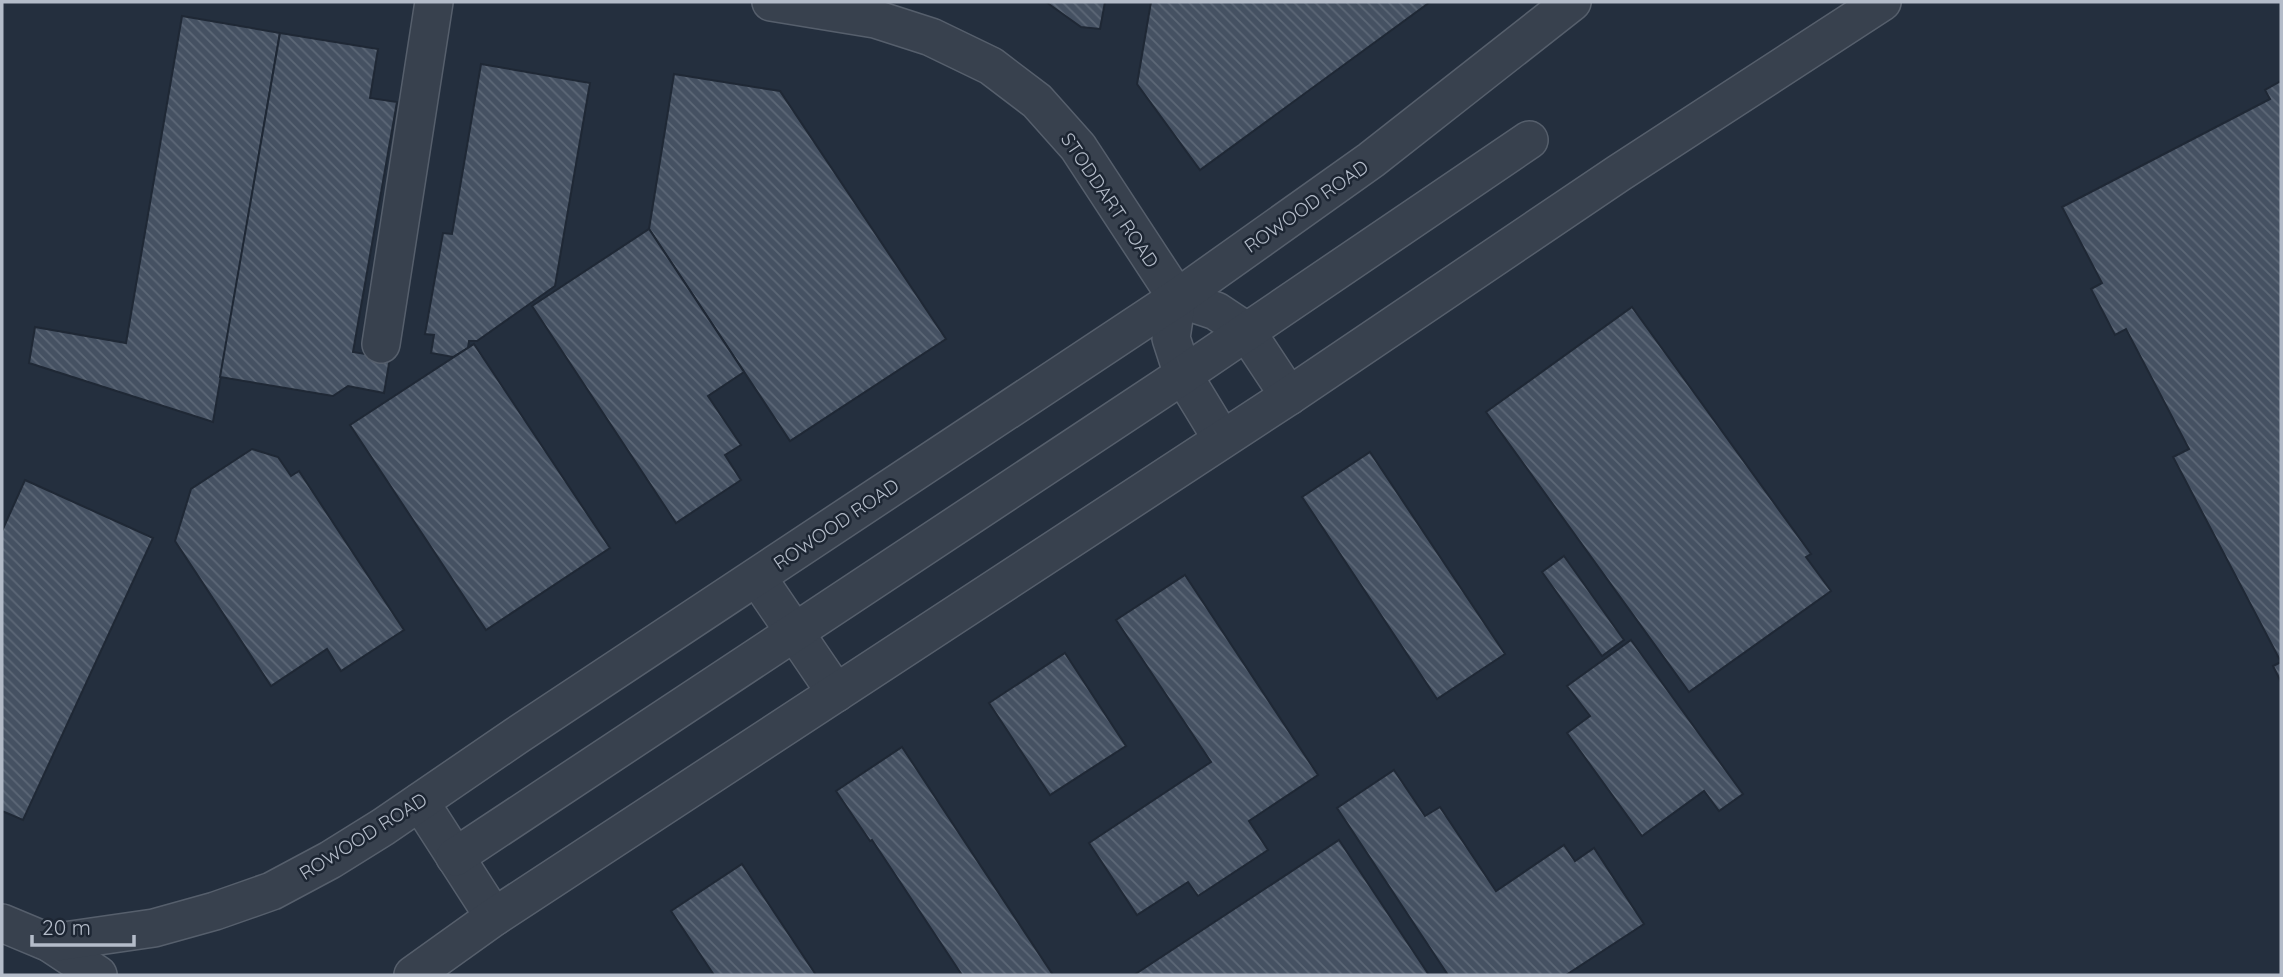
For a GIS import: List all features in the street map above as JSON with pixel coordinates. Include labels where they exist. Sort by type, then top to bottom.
[{"type":"street","points":[[381,344],[434,2]]},
{"type":"street","name":"STODDART ROAD","points":[[771,2],[875,19],[931,37],[991,66],[1037,101],[1078,148],[1177,298]]},
{"type":"street","name":"ROWOOD ROAD","points":[[50,943],[154,928],[215,911],[272,891],[330,860],[1177,298],[1371,160],[1572,2]]},
{"type":"street","points":[[413,975],[494,917],[1289,396],[1619,173],[1882,2]]},
{"type":"street","points":[[455,857],[1183,374],[1529,140]]},
{"type":"street","points":[[1222,439],[1183,374],[1171,338],[1177,298],[1216,311],[1247,331],[1289,396]]},
{"type":"street","points":[[757,577],[836,693]]},
{"type":"street","points":[[420,802],[494,917]]},
{"type":"street","points":[[2,923],[50,943],[98,975]]},
{"type":"building","points":[[1046,2],[1105,2],[1100,29],[1081,27]]},
{"type":"building","points":[[1151,2],[1430,2],[1200,170],[1137,84]]},
{"type":"building","points":[[182,16],[280,33],[213,422],[29,363],[35,327],[126,343]]},
{"type":"building","points":[[280,33],[378,49],[370,98],[397,102],[353,352],[390,358],[384,393],[348,386],[333,396],[220,377]]},
{"type":"building","points":[[481,64],[590,83],[555,286],[477,341],[469,341],[468,348],[453,357],[431,353],[434,335],[425,334],[443,233],[452,234]]},
{"type":"building","points":[[674,74],[780,91],[946,339],[790,441],[649,229]]},
{"type":"building","points":[[2281,81],[2281,662],[2173,457],[2189,449],[2126,329],[2115,335],[2091,289],[2102,283],[2062,207],[2270,99],[2265,90]]},
{"type":"building","points":[[649,229],[744,372],[708,396],[741,445],[725,455],[741,480],[676,523],[532,306]]},
{"type":"building","points":[[1632,307],[1811,554],[1806,557],[1831,591],[1689,692],[1486,412]]},
{"type":"building","points":[[474,344],[610,548],[486,630],[350,425]]},
{"type":"building","points":[[252,449],[278,457],[291,476],[299,471],[404,630],[341,671],[327,649],[271,686],[175,541],[191,489]]},
{"type":"building","points":[[1370,452],[1505,654],[1437,699],[1302,497]]},
{"type":"building","points":[[25,480],[153,538],[23,820],[2,811],[2,531]]},
{"type":"building","points":[[1564,556],[1624,640],[1602,656],[1542,572]]},
{"type":"building","points":[[1185,575],[1318,775],[1249,821],[1268,850],[1198,896],[1188,882],[1137,915],[1089,843],[1211,762],[1116,620]]},
{"type":"building","points":[[1631,640],[1743,794],[1719,811],[1704,791],[1642,836],[1567,733],[1590,716],[1567,686]]},
{"type":"building","points":[[1065,653],[1126,746],[1050,795],[989,703]]},
{"type":"building","points":[[2281,662],[2281,682],[2273,666]]},
{"type":"building","points":[[902,747],[1053,975],[962,975],[836,791]]},
{"type":"building","points":[[1394,770],[1425,816],[1440,807],[1496,891],[1564,845],[1575,861],[1594,848],[1644,924],[1566,975],[1448,975],[1337,808]]},
{"type":"building","points":[[1339,840],[1429,975],[1134,975]]},
{"type":"building","points":[[742,864],[816,975],[714,975],[671,911]]}]
